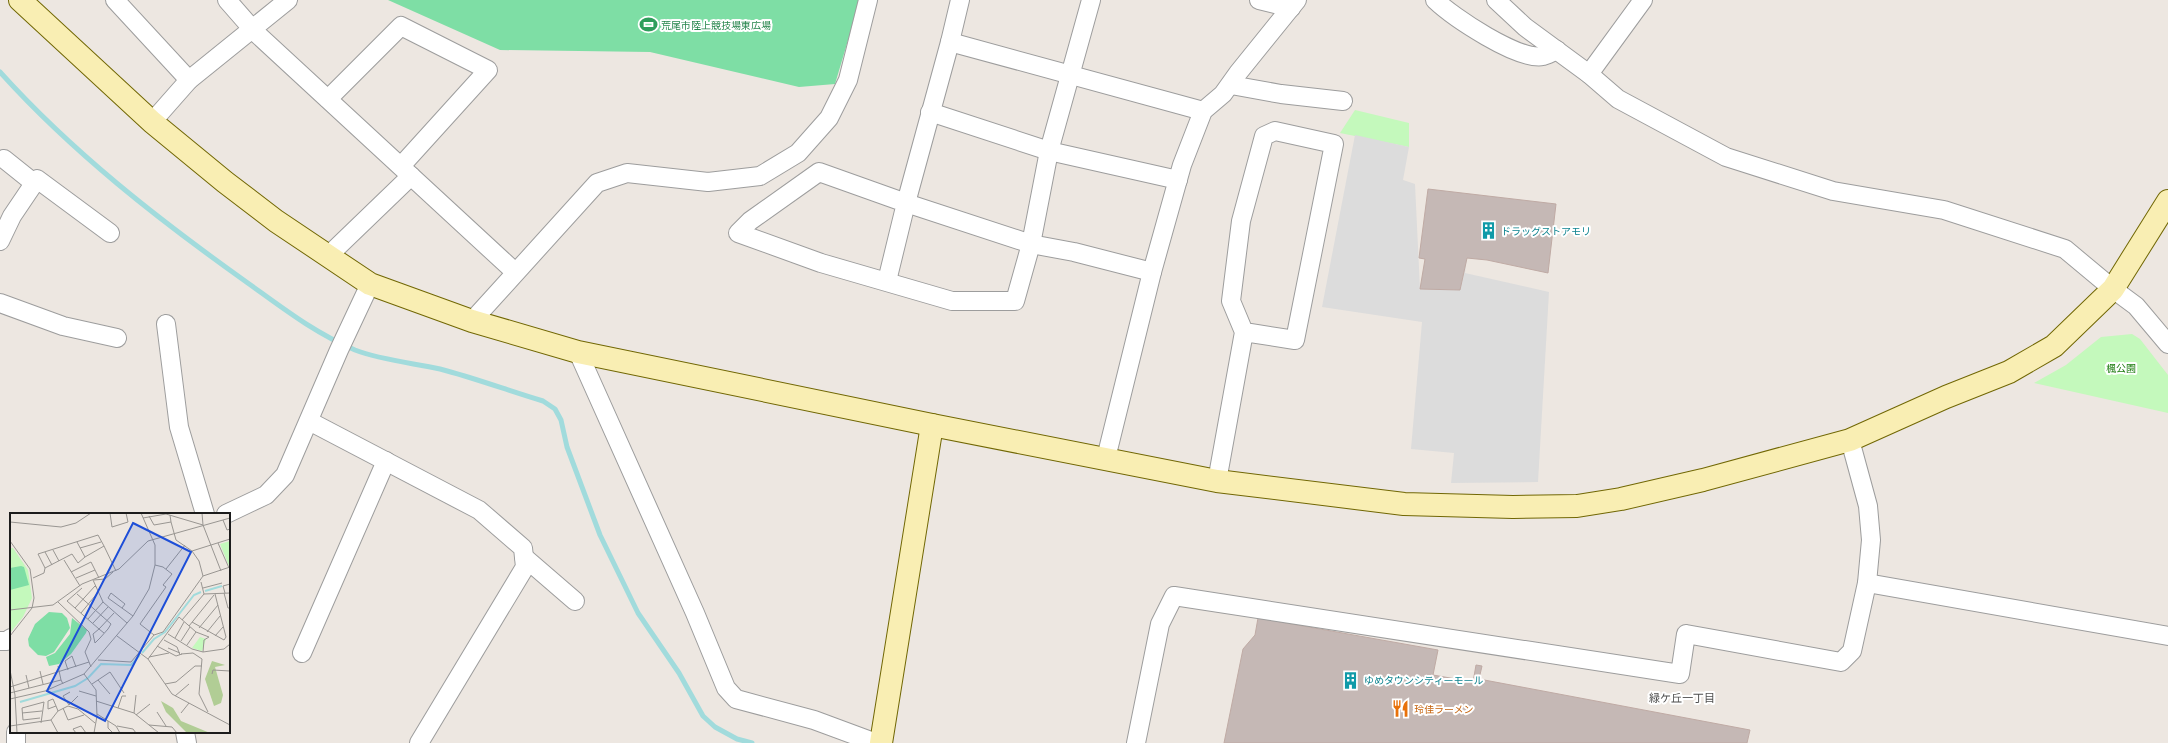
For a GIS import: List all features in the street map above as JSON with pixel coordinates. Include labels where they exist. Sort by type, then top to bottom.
[{"type":"street","points":[[20,0],[152,122],[276,221],[370,284],[472,321],[578,352],[932,425],[1217,481],[1404,504],[1513,507],[1577,506],[1621,499],[1703,480],[1850,440],[1946,397],[2009,372],[2054,346],[2113,289],[2168,201]]},
{"type":"street","points":[[115,0],[189,80]]},
{"type":"street","points":[[227,0],[253,29],[515,272]]},
{"type":"street","points":[[152,122],[189,80],[288,0]]},
{"type":"street","points":[[472,321],[597,183],[627,173],[708,182],[760,176],[798,153],[829,118],[848,80],[868,0]]},
{"type":"street","points":[[887,281],[906,203],[960,0]]},
{"type":"street","points":[[1091,0],[1068,76],[1049,151],[1031,244],[1015,301],[952,301],[821,263],[738,233],[750,222],[819,172],[906,203],[1031,244],[1074,252],[1152,272]]},
{"type":"street","points":[[1259,0],[1294,4]]},
{"type":"street","points":[[1435,0],[1474,28],[1514,51],[1542,57],[1557,50]]},
{"type":"street","points":[[1496,0],[1525,27],[1589,74],[1618,99],[1726,157],[1833,191],[1944,210],[2065,250],[2136,306],[2168,344]]},
{"type":"street","points":[[1589,74],[1643,0]]},
{"type":"street","points":[[1106,458],[1152,272],[1182,165],[1203,111],[1231,85],[1238,73],[1294,4]]},
{"type":"street","points":[[328,99],[401,26],[488,70],[406,171],[328,256]]},
{"type":"street","points":[[950,42],[1068,76],[1203,111]]},
{"type":"street","points":[[1231,85],[1280,94],[1343,101]]},
{"type":"street","points":[[930,112],[1049,151],[1178,180]]},
{"type":"street","points":[[1217,481],[1244,332],[1231,301],[1241,221],[1264,136],[1275,131],[1334,144],[1295,340],[1244,332]]},
{"type":"street","points":[[4,159],[34,184]]},
{"type":"street","points":[[0,241],[12,216],[36,179],[110,233]]},
{"type":"street","points":[[228,513],[266,495],[286,475],[339,350],[370,284]]},
{"type":"street","points":[[0,302],[63,326],[117,338]]},
{"type":"street","points":[[166,324],[178,427],[205,513]]},
{"type":"street","points":[[578,352],[695,614],[726,688],[736,699],[814,720],[876,743]]},
{"type":"street","points":[[309,421],[480,510],[523,548],[524,567],[419,743]]},
{"type":"street","points":[[881,743],[932,425]]},
{"type":"street","points":[[1136,743],[1160,624],[1174,596],[1680,674],[1686,634],[1841,662],[1852,651],[1867,583],[1871,540],[1868,506],[1850,440]]},
{"type":"street","points":[[302,653],[386,461]]},
{"type":"street","points":[[524,556],[575,602]]},
{"type":"street","points":[[1867,583],[2168,636]]},
{"type":"street","points":[[0,642],[7,641],[10,639]]},
{"type":"street","points":[[185,733],[187,743]]},
{"type":"green space","name":"荒尾市陸上競技場東広場","points":[[388,0],[860,0],[835,84],[799,87],[650,52],[500,50]]},
{"type":"green space","points":[[1355,110],[1409,123],[1409,147],[1340,133]]},
{"type":"green space","name":"楓公園","points":[[2132,334],[2140,339],[2168,375],[2168,413],[2034,383],[2066,365],[2101,337]]},
{"type":"shaded area","points":[[1355,135],[1409,147],[1403,180],[1415,184],[1420,289],[1460,290],[1467,258],[1465,273],[1549,292],[1538,482],[1451,483],[1454,453],[1411,449],[1422,322],[1322,307]]},
{"type":"building","name":"ドラッグストアモリ","points":[[1428,189],[1556,204],[1548,273],[1487,260],[1467,258],[1460,290],[1420,289],[1425,259],[1419,258]]},
{"type":"building","name":"ゆめタウンシティーモール","points":[[1258,618],[1438,650],[1433,675],[1473,682],[1476,665],[1482,666],[1479,679],[1750,730],[1747,743],[1224,743],[1243,649],[1255,635]]},
{"type":"waterway","points":[[0,72],[56,130],[148,209],[212,258],[325,336],[355,350],[386,359],[440,369],[543,401],[555,409],[561,420],[567,447],[600,535],[638,613],[679,673],[703,716],[715,727],[737,739],[752,743]]},
{"type":"place","name":"荒尾市陸上競技場東広場","points":[[648,25]]},
{"type":"place","name":"ドラッグストアモリ","points":[[1488,231]]},
{"type":"place","name":"ゆめタウンシティーモール","points":[[1351,680]]},
{"type":"place","name":"玲佳ラーメン","points":[[1401,709]]},
{"type":"district","name":"緑ケ丘一丁目","points":[[1682,697]]}]
